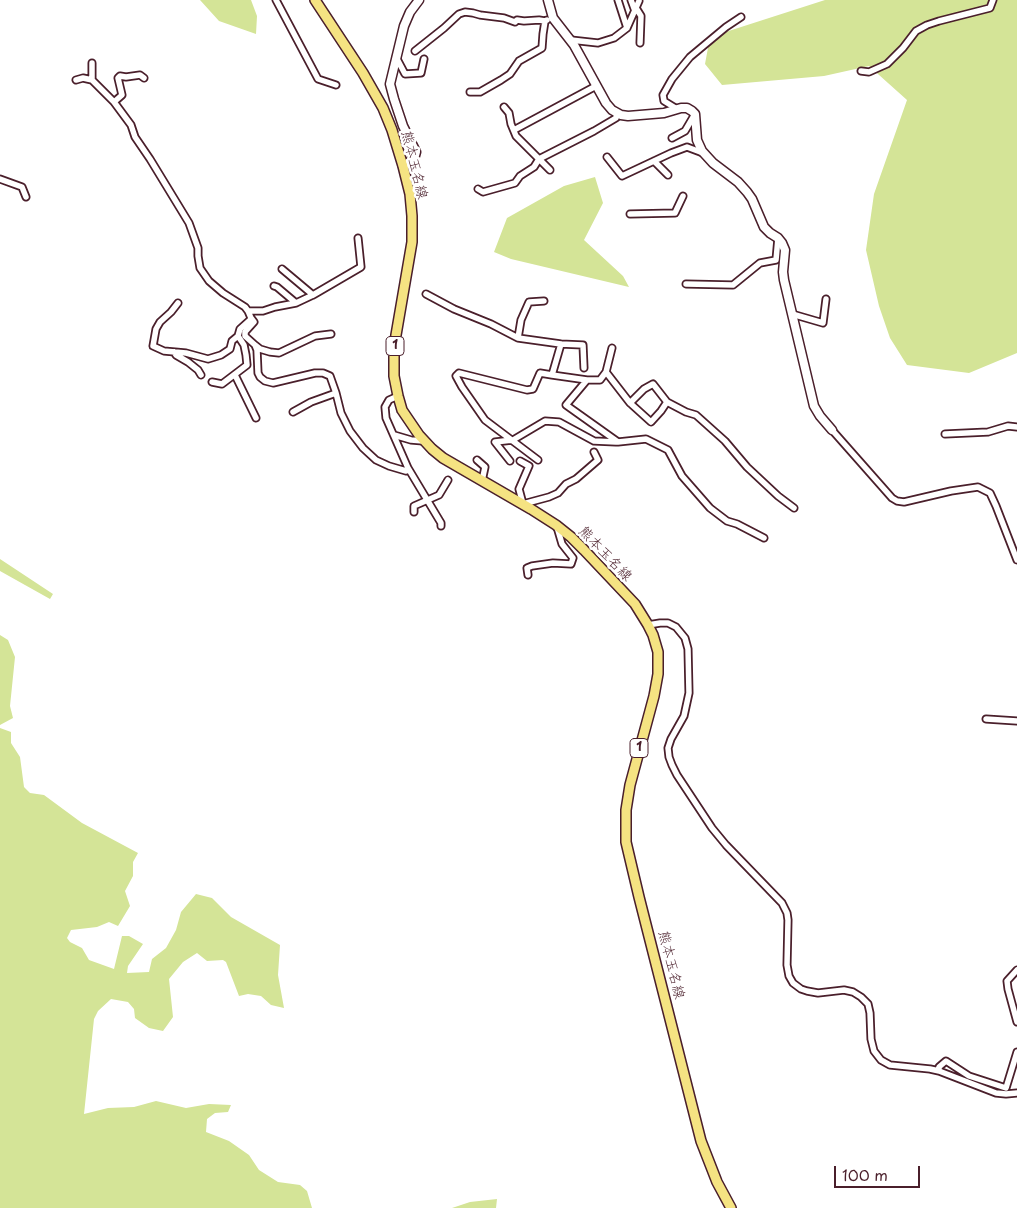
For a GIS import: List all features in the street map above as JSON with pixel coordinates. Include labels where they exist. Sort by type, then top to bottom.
[{"type":"main road","name":"熊本玉名線","points":[[314,0],[363,73],[383,108],[392,130],[410,194],[412,242],[394,354],[394,376],[402,410],[424,441],[443,458],[556,525],[584,550],[635,604],[653,635],[658,652],[658,674],[654,696],[636,758],[626,810],[626,842],[701,1141],[717,1182],[731,1208]]},
{"type":"street","points":[[276,0],[318,79],[336,85]]},
{"type":"street","points":[[403,166],[414,159],[416,152],[403,126],[390,84],[404,26],[410,12],[419,0]]},
{"type":"street","points":[[548,0],[553,17],[571,40],[596,86],[612,110],[621,115],[628,116],[664,114],[677,109],[687,108],[695,114],[697,140],[703,153],[738,182],[747,192],[752,198],[764,227],[782,243],[785,250],[784,280],[814,406],[820,416],[892,498],[904,502],[978,487],[990,493],[1017,560]]},
{"type":"street","points":[[618,0],[627,28]]},
{"type":"street","points":[[631,0],[635,10],[641,16],[640,43]]},
{"type":"street","points":[[861,70],[870,72],[887,64],[916,31],[927,25],[990,8],[993,0]]},
{"type":"street","points":[[571,40],[598,43],[614,38],[627,28],[639,1]]},
{"type":"street","points":[[415,51],[459,14],[465,12],[474,12],[480,16],[504,18],[515,22],[517,20],[545,21],[553,17]]},
{"type":"street","points":[[677,109],[664,102],[663,95],[672,79],[690,57],[726,27],[742,17]]},
{"type":"street","points":[[470,92],[480,92],[501,80],[510,74],[520,61],[542,48],[545,21]]},
{"type":"street","points":[[396,57],[404,74],[421,73],[424,59]]},
{"type":"street","points":[[92,63],[92,80]]},
{"type":"street","points":[[114,102],[122,95],[118,78],[120,76],[140,75],[144,78]]},
{"type":"street","points":[[76,80],[82,78],[92,80],[114,102],[131,125],[135,137],[189,222],[198,248],[200,268],[209,281],[223,293],[245,307],[254,322],[245,332],[245,336],[260,349],[279,352],[315,336],[331,334]]},
{"type":"street","points":[[514,130],[596,86]]},
{"type":"street","points":[[504,107],[510,113],[511,124],[516,136],[550,170]]},
{"type":"street","points":[[478,190],[483,192],[515,183],[520,176],[534,167],[539,159],[594,131],[616,118],[618,113]]},
{"type":"street","points":[[672,138],[685,132],[695,114]]},
{"type":"street","points":[[607,157],[622,176],[671,152],[688,147],[703,153]]},
{"type":"street","points":[[654,160],[668,176]]},
{"type":"street","points":[[0,179],[22,187],[26,196]]},
{"type":"street","points":[[630,214],[675,213],[683,196]]},
{"type":"street","points":[[248,311],[263,311],[296,303],[361,267],[358,238]]},
{"type":"street","points":[[686,284],[733,285],[760,263],[776,260],[778,238]]},
{"type":"street","points":[[282,269],[313,295]]},
{"type":"street","points":[[274,286],[296,303]]},
{"type":"street","points":[[426,294],[518,338],[583,345],[584,368]]},
{"type":"street","points":[[792,314],[823,322],[826,299]]},
{"type":"street","points":[[518,338],[521,320],[529,302],[544,301]]},
{"type":"street","points":[[178,303],[156,329],[154,346],[164,351],[186,353],[208,359],[221,355],[230,349],[232,341],[238,336],[240,329],[251,318]]},
{"type":"street","points":[[212,382],[222,384],[247,366],[244,345],[238,336]]},
{"type":"street","points":[[552,375],[561,344]]},
{"type":"street","points":[[255,345],[258,374],[265,381],[273,383],[315,373],[323,373],[330,376],[341,413],[350,431],[363,448],[376,460],[389,466],[406,470],[408,468]]},
{"type":"street","points":[[538,460],[485,420],[462,388],[456,376],[459,373],[527,390],[533,388],[540,373],[587,380],[600,380],[606,372],[612,348]]},
{"type":"street","points":[[174,352],[176,356],[198,370],[201,375]]},
{"type":"street","points":[[606,372],[630,403],[651,422],[667,402]]},
{"type":"street","points":[[236,375],[256,418]]},
{"type":"street","points":[[587,380],[566,405],[618,442]]},
{"type":"street","points":[[630,403],[644,389],[653,384],[667,402],[696,415],[725,442],[747,467],[794,508]]},
{"type":"street","points":[[293,412],[311,402],[336,393]]},
{"type":"street","points":[[398,396],[389,400],[385,407],[386,418],[408,468],[428,500],[441,526]]},
{"type":"street","points":[[510,461],[495,442],[512,440],[545,421],[559,422],[594,441],[618,442],[646,439],[668,450],[682,476],[710,508],[727,521],[764,538]]},
{"type":"street","points":[[945,434],[988,432],[1008,426],[1017,427]]},
{"type":"street","points":[[394,435],[411,440],[424,441]]},
{"type":"street","points":[[520,461],[529,466],[519,489],[523,504],[558,493],[566,484],[576,479],[598,460],[594,452]]},
{"type":"street","points":[[477,460],[485,467],[482,481]]},
{"type":"street","points":[[414,512],[414,506],[439,495],[448,480]]},
{"type":"street","points":[[528,575],[527,568],[532,566],[553,563],[570,564],[573,558],[562,544],[556,525]]},
{"type":"street","points":[[648,625],[668,623],[676,627],[685,638],[688,649],[689,693],[684,716],[668,748],[672,765],[712,828],[726,846],[782,902],[787,912],[788,920],[787,965],[789,976],[793,982],[800,989],[807,992],[818,993],[844,990],[862,997],[868,1004],[874,1051],[881,1060],[890,1065],[939,1071],[996,1093],[1017,1093]]},
{"type":"street","points":[[986,719],[1017,721]]},
{"type":"street","points":[[1017,970],[1007,981],[1017,1022]]},
{"type":"street","points":[[939,1071],[946,1061],[969,1076],[1006,1088],[1017,1052]]},
{"type":"green space","points":[[200,0],[251,0],[257,16],[256,34],[219,21]]},
{"type":"green space","points":[[825,0],[1017,0],[1017,353],[969,373],[907,365],[890,338],[879,306],[866,250],[874,194],[907,100],[869,66],[824,76],[722,85],[705,64],[710,37]]},
{"type":"green space","points":[[595,177],[603,203],[584,240],[623,276],[629,287],[511,259],[494,252],[507,218],[564,186]]},
{"type":"green space","points":[[0,559],[53,594],[50,599],[0,571]]},
{"type":"green space","points":[[0,635],[8,640],[15,657],[10,706],[13,718],[0,725]]},
{"type":"green space","points":[[0,728],[11,732],[11,743],[20,757],[24,787],[30,793],[44,795],[82,823],[138,853],[133,862],[133,876],[125,891],[130,906],[118,926],[109,922],[97,927],[71,930],[67,938],[70,942],[82,948],[89,960],[114,969],[122,936],[129,936],[143,944],[128,966],[127,973],[149,972],[152,959],[166,948],[176,930],[181,912],[196,894],[212,898],[231,917],[280,945],[278,975],[284,1008],[271,1005],[261,996],[248,994],[239,996],[226,962],[223,960],[207,961],[197,953],[183,962],[169,979],[173,1017],[163,1031],[149,1028],[135,1018],[134,1009],[128,1002],[111,999],[98,1011],[94,1019],[84,1114],[108,1108],[134,1107],[156,1101],[186,1108],[209,1104],[231,1105],[228,1112],[215,1113],[207,1119],[206,1132],[229,1141],[249,1155],[259,1170],[278,1182],[300,1185],[307,1191],[312,1208],[0,1208]]},
{"type":"green space","points":[[497,1199],[496,1208],[452,1208],[470,1202]]}]
